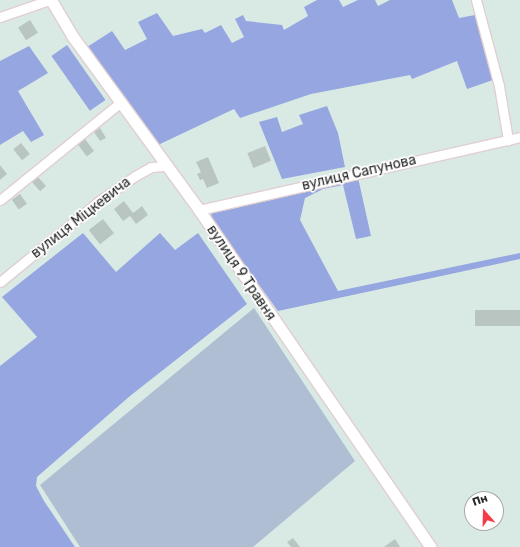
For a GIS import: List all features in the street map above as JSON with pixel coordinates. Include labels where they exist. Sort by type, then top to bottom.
[{"type":"street","points":[[0,17],[50,0]]},
{"type":"street","name":"вулиця 9 Травня","points":[[50,0],[73,37],[199,210],[431,547]]},
{"type":"street","points":[[476,0],[497,79],[508,140]]},
{"type":"street","points":[[0,200],[121,102]]},
{"type":"street","name":"вулиця Сапунова","points":[[199,210],[520,137]]},
{"type":"street","name":"вулиця Міцкевича","points":[[0,282],[105,196],[150,167],[167,166]]},
{"type":"shaded area","points":[[317,0],[339,0],[343,7],[358,0],[375,0],[378,6],[390,0],[452,0],[459,18],[475,15],[493,80],[467,89],[457,61],[412,79],[410,75],[311,94],[240,118],[234,109],[158,145],[87,47],[112,31],[125,50],[147,39],[138,22],[157,13],[173,36],[202,29],[205,33],[221,25],[232,43],[244,37],[235,19],[243,15],[246,21],[282,25],[284,30],[308,16],[304,7]]},
{"type":"shaded area","points":[[67,45],[105,100],[90,111],[51,56]]},
{"type":"shaded area","points":[[29,46],[48,73],[18,91],[44,135],[31,142],[23,131],[0,145],[0,61]]},
{"type":"shaded area","points":[[327,106],[338,133],[345,167],[282,179],[259,122],[277,117],[282,132],[303,124],[299,115]]},
{"type":"shaded area","points":[[357,173],[371,236],[356,239],[343,185],[323,189],[305,198],[300,220],[338,291],[520,253],[520,259],[278,311],[211,219],[212,207]]},
{"type":"shaded area","points":[[83,233],[116,272],[160,233],[175,250],[198,233],[247,304],[130,396],[37,477],[36,486],[44,501],[75,547],[0,547],[0,366],[37,337],[2,297]]},
{"type":"shaded area","points":[[254,308],[355,461],[253,547],[80,547],[40,485]]},
{"type":"building","points":[[30,20],[38,33],[26,40],[18,27]]},
{"type":"building","points":[[100,128],[106,138],[100,141],[94,132]]},
{"type":"building","points":[[85,139],[94,151],[87,156],[78,144]]},
{"type":"building","points":[[21,143],[30,154],[22,160],[13,149]]},
{"type":"building","points":[[265,146],[271,161],[253,168],[247,153]]},
{"type":"building","points":[[208,157],[219,183],[207,188],[203,179],[200,180],[197,174],[201,172],[196,162]]},
{"type":"building","points":[[0,165],[7,174],[0,180]]},
{"type":"building","points":[[38,177],[46,186],[40,191],[32,182]]},
{"type":"building","points":[[20,194],[27,204],[19,210],[12,200]]},
{"type":"building","points":[[124,201],[133,213],[142,206],[148,215],[136,224],[130,216],[123,221],[114,209]]},
{"type":"building","points":[[103,219],[114,233],[100,244],[89,230]]},
{"type":"building","points":[[475,310],[520,310],[520,326],[475,326]]},
{"type":"building","points":[[293,538],[300,547],[291,547],[287,542]]},
{"type":"building","points":[[395,539],[400,547],[384,547]]}]
